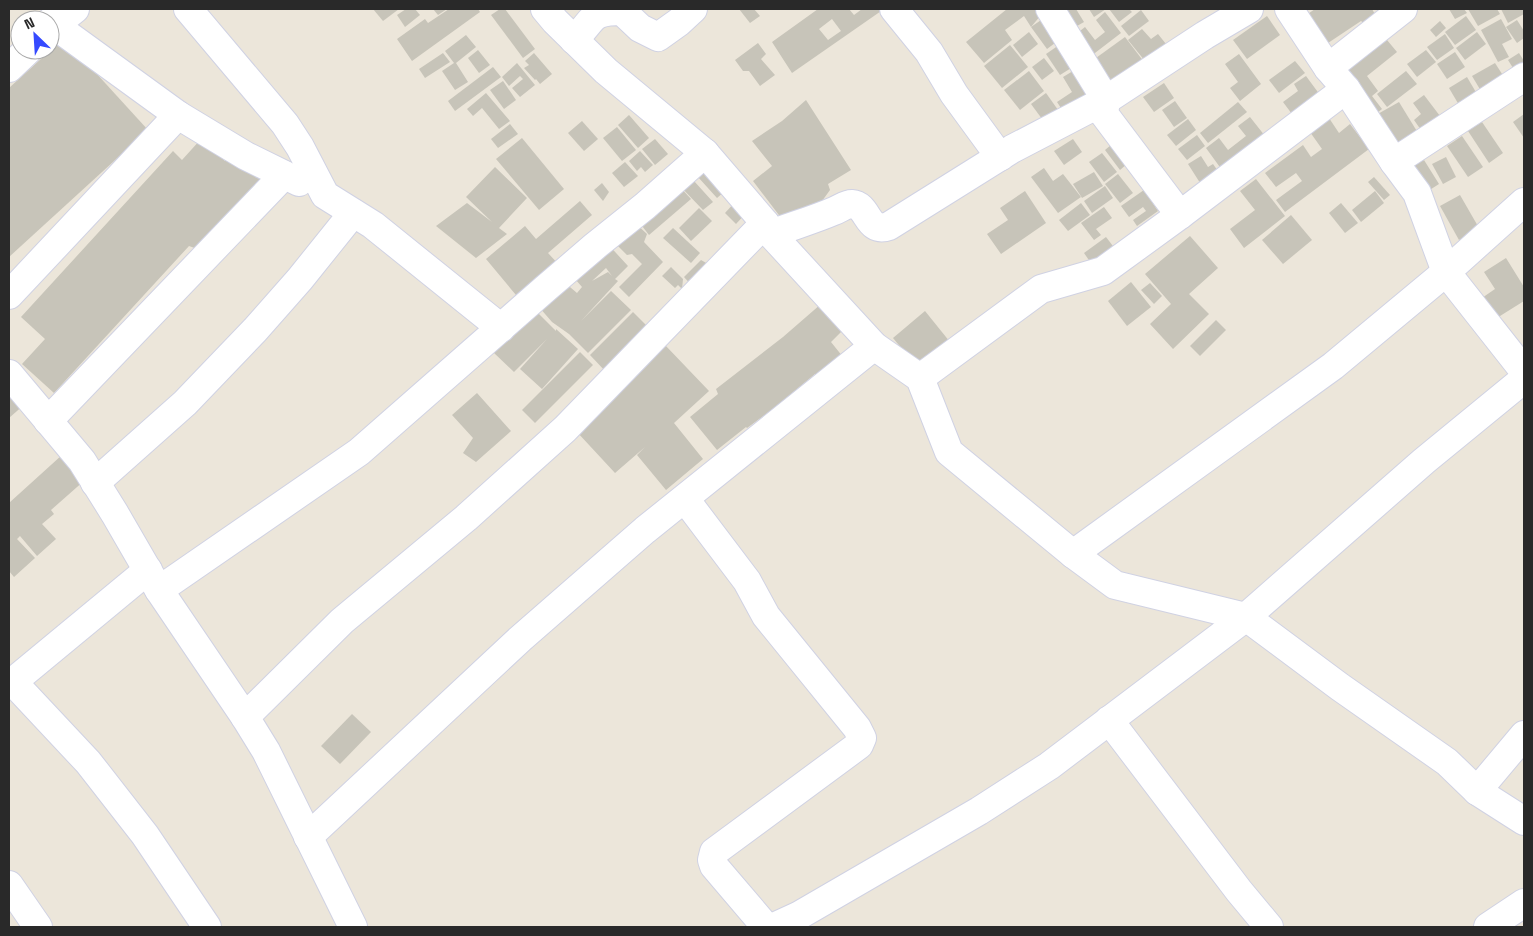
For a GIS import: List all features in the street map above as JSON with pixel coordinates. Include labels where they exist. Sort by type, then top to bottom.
[{"type":"street","points":[[60,16],[75,9]]},
{"type":"street","points":[[188,9],[285,124],[300,147],[325,195]]},
{"type":"street","points":[[545,9],[606,72],[705,153],[768,228],[874,346],[920,378],[949,452],[1073,554],[1115,585],[1246,617],[1340,687],[1447,762],[1478,791],[1524,821]]},
{"type":"street","points":[[574,40],[586,28],[593,16],[605,11],[622,11],[640,28],[658,37],[680,22],[693,9]]},
{"type":"street","points":[[894,9],[929,52],[954,94],[1000,157]]},
{"type":"street","points":[[1050,9],[1106,100],[1104,114],[1180,215]]},
{"type":"street","points":[[245,717],[342,621],[466,518],[566,429],[768,228],[855,204],[875,226],[882,228],[889,226],[1000,157],[1106,100],[1205,35],[1249,9]]},
{"type":"street","points":[[1289,9],[1328,68],[1346,89],[1394,162],[1417,192],[1446,272],[1524,371]]},
{"type":"street","points":[[1328,68],[1403,9]]},
{"type":"street","points":[[60,30],[178,115],[246,156],[325,195],[373,225],[500,328]]},
{"type":"street","points":[[1394,162],[1524,77]]},
{"type":"street","points":[[920,378],[1041,289],[1103,271],[1346,89]]},
{"type":"street","points":[[9,295],[178,115]]},
{"type":"street","points":[[207,927],[146,836],[88,762],[11,683],[154,580],[359,452],[500,328],[705,153]]},
{"type":"street","points":[[48,421],[284,174]]},
{"type":"street","points":[[1073,554],[1333,366],[1446,272],[1524,202]]},
{"type":"street","points":[[96,483],[191,397],[300,279],[353,212]]},
{"type":"street","points":[[308,837],[520,639],[645,530],[874,346]]},
{"type":"street","points":[[9,374],[82,462],[154,580],[245,717],[266,751],[353,927]]},
{"type":"street","points":[[774,927],[798,916],[979,811],[1049,766],[1246,617],[1424,461],[1524,379]]},
{"type":"street","points":[[685,499],[747,581],[766,616],[857,728],[862,738],[859,745],[714,852],[712,860],[714,866],[766,927]]},
{"type":"street","points":[[1109,720],[1239,891],[1269,927]]},
{"type":"street","points":[[1478,791],[1524,735]]},
{"type":"street","points":[[9,885],[38,927]]},
{"type":"street","points":[[1488,927],[1524,903]]},
{"type":"building","points":[[373,9],[399,9],[383,21]]},
{"type":"building","points":[[406,9],[415,9],[420,15],[405,27],[397,15]]},
{"type":"building","points":[[433,9],[447,9],[438,15]]},
{"type":"building","points":[[449,9],[478,9],[480,12],[412,61],[397,39],[425,19],[428,23]]},
{"type":"building","points":[[500,9],[505,9],[535,49],[523,58],[491,15]]},
{"type":"building","points":[[739,9],[754,9],[760,16],[750,23]]},
{"type":"building","points":[[818,9],[849,9],[854,15],[862,9],[884,9],[792,73],[772,42]],"holes":[[[832,19],[841,31],[828,40],[819,29]]]},
{"type":"building","points":[[1007,9],[1036,9],[1041,15],[1031,27],[1024,16],[1005,30],[1012,40],[984,63],[966,42]]},
{"type":"building","points":[[1057,9],[1076,9],[1084,22],[1070,30]]},
{"type":"building","points":[[1089,9],[1106,9],[1094,17]]},
{"type":"building","points":[[1109,9],[1129,9],[1132,12],[1119,22]]},
{"type":"building","points":[[1315,9],[1372,9],[1376,16],[1365,24],[1361,21],[1325,45],[1305,16]]},
{"type":"building","points":[[1449,9],[1464,9],[1467,13],[1455,19]]},
{"type":"building","points":[[1468,9],[1497,9],[1500,14],[1478,26]]},
{"type":"building","points":[[1501,9],[1524,9],[1524,14],[1508,23]]},
{"type":"building","points":[[1141,10],[1149,21],[1129,36],[1121,26]]},
{"type":"building","points":[[1105,12],[1121,33],[1091,56],[1075,35],[1085,27],[1095,40],[1105,32],[1096,20]]},
{"type":"building","points":[[1267,16],[1280,35],[1247,59],[1233,40]]},
{"type":"building","points":[[1466,16],[1476,30],[1455,45],[1445,32]]},
{"type":"building","points":[[1044,18],[1059,40],[1047,49],[1031,27]]},
{"type":"building","points":[[1501,19],[1512,39],[1502,44],[1509,57],[1498,62],[1481,30]]},
{"type":"building","points":[[1517,20],[1524,31],[1524,38],[1517,43],[1506,27]]},
{"type":"building","points":[[1440,21],[1446,28],[1436,37],[1430,30]]},
{"type":"building","points":[[1142,29],[1151,39],[1158,34],[1166,44],[1145,61],[1128,40]]},
{"type":"building","points":[[1029,32],[1038,44],[1022,57],[1013,45]]},
{"type":"building","points":[[1477,32],[1486,44],[1465,60],[1456,48]]},
{"type":"building","points":[[1445,34],[1454,48],[1437,60],[1427,47]]},
{"type":"building","points":[[466,35],[476,47],[456,63],[468,82],[455,90],[442,71],[454,63],[445,51]]},
{"type":"building","points":[[1125,37],[1144,62],[1108,89],[1089,63]]},
{"type":"building","points":[[64,38],[148,130],[9,257],[9,88],[40,60],[60,60],[60,42]]},
{"type":"building","points":[[1387,40],[1397,52],[1367,76],[1378,91],[1372,96],[1382,109],[1372,117],[1340,76]]},
{"type":"building","points":[[758,43],[766,54],[761,59],[775,75],[760,86],[749,71],[743,71],[735,60]]},
{"type":"building","points":[[1062,43],[1076,65],[1060,75],[1046,54]]},
{"type":"building","points":[[1010,45],[1028,67],[1002,88],[984,66]]},
{"type":"building","points":[[478,50],[490,65],[479,73],[468,58]]},
{"type":"building","points":[[1426,50],[1436,62],[1417,77],[1407,64]]},
{"type":"building","points":[[1455,52],[1465,67],[1447,79],[1437,64]]},
{"type":"building","points":[[443,53],[450,62],[425,78],[419,69]]},
{"type":"building","points":[[534,53],[552,74],[540,84],[524,68],[529,65],[525,61]]},
{"type":"building","points":[[1519,53],[1524,61],[1513,68],[1508,60]]},
{"type":"building","points":[[1239,54],[1261,84],[1240,101],[1230,88],[1238,82],[1225,64]]},
{"type":"building","points":[[1044,58],[1054,71],[1042,80],[1032,67]]},
{"type":"building","points":[[1295,61],[1305,73],[1279,93],[1269,80]]},
{"type":"building","points":[[517,63],[535,85],[520,97],[512,88],[523,79],[520,76],[509,86],[502,77]]},
{"type":"building","points":[[1495,63],[1504,77],[1481,91],[1472,76]]},
{"type":"building","points":[[493,67],[501,77],[455,111],[448,101]]},
{"type":"building","points":[[1078,68],[1095,93],[1065,114],[1057,102],[1072,92],[1063,77]]},
{"type":"building","points":[[1029,71],[1044,91],[1020,110],[1004,90]]},
{"type":"building","points":[[1406,71],[1417,84],[1387,107],[1377,94]]},
{"type":"building","points":[[1306,76],[1320,95],[1292,114],[1283,102],[1298,91],[1294,84]]},
{"type":"building","points":[[1467,77],[1477,94],[1459,105],[1449,88]]},
{"type":"building","points":[[503,81],[516,100],[504,109],[490,90]]},
{"type":"building","points":[[1164,83],[1174,98],[1154,112],[1143,97]]},
{"type":"building","points":[[486,93],[510,121],[499,129],[482,108],[473,116],[467,109]]},
{"type":"building","points":[[1046,93],[1063,117],[1048,127],[1031,104]]},
{"type":"building","points":[[1424,95],[1440,116],[1421,130],[1414,120],[1421,114],[1413,103]]},
{"type":"building","points":[[806,100],[851,170],[828,184],[830,190],[822,201],[788,227],[753,181],[772,166],[752,141],[782,121]]},
{"type":"building","points":[[1175,101],[1187,118],[1174,127],[1162,110]]},
{"type":"building","points":[[1238,102],[1247,112],[1208,143],[1200,133]]},
{"type":"building","points":[[1399,102],[1418,133],[1394,147],[1376,115]]},
{"type":"building","points":[[1524,114],[1524,138],[1513,122]]},
{"type":"building","points":[[629,115],[649,138],[638,148],[618,125]]},
{"type":"building","points":[[1250,117],[1265,136],[1222,170],[1206,148],[1219,138],[1228,150],[1246,136],[1238,126]]},
{"type":"building","points":[[1329,118],[1339,133],[1350,124],[1369,149],[1285,212],[1276,200],[1302,181],[1296,173],[1276,187],[1265,173],[1303,145],[1311,157],[1322,149],[1310,132]]},
{"type":"building","points":[[1188,119],[1196,130],[1176,146],[1167,135]]},
{"type":"building","points":[[582,121],[598,139],[584,151],[568,133]]},
{"type":"building","points":[[1482,122],[1503,153],[1489,163],[1468,131]]},
{"type":"building","points":[[510,124],[518,134],[498,148],[491,139]]},
{"type":"building","points":[[617,127],[636,150],[622,161],[603,138]]},
{"type":"building","points":[[1197,135],[1205,146],[1187,160],[1178,149]]},
{"type":"building","points":[[1462,136],[1483,167],[1468,177],[1447,146]]},
{"type":"building","points":[[522,138],[564,189],[539,210],[496,159]]},
{"type":"building","points":[[201,139],[225,161],[234,152],[264,180],[200,250],[189,246],[54,393],[22,364],[45,339],[21,317],[173,151],[182,160]]},
{"type":"building","points":[[655,139],[668,154],[655,165],[642,149]]},
{"type":"building","points":[[1073,139],[1082,152],[1064,165],[1054,151]]},
{"type":"building","points":[[1111,145],[1127,164],[1120,170],[1105,150]]},
{"type":"building","points":[[640,151],[653,165],[645,172],[641,167],[637,171],[629,161]]},
{"type":"building","points":[[1102,153],[1117,172],[1104,182],[1089,162]]},
{"type":"building","points":[[1201,156],[1208,167],[1213,164],[1220,174],[1202,186],[1188,164]]},
{"type":"building","points":[[1446,157],[1456,177],[1443,184],[1432,164]]},
{"type":"building","points":[[1424,160],[1439,184],[1425,193],[1410,168]]},
{"type":"building","points":[[625,162],[638,176],[624,187],[612,173]]},
{"type":"building","points":[[702,166],[725,191],[717,198],[698,177],[694,181],[713,202],[703,210],[680,186]]},
{"type":"building","points":[[495,167],[527,198],[499,228],[507,234],[476,258],[436,226],[467,203],[492,222],[466,197]]},
{"type":"building","points":[[1044,168],[1053,181],[1063,174],[1081,197],[1058,213],[1031,177]]},
{"type":"building","points":[[1094,172],[1103,186],[1082,198],[1073,184]]},
{"type":"building","points":[[1118,174],[1133,193],[1120,203],[1105,184]]},
{"type":"building","points":[[1374,177],[1390,195],[1384,200],[1368,182]]},
{"type":"building","points":[[1256,179],[1285,216],[1244,248],[1230,229],[1255,210],[1240,191]]},
{"type":"building","points":[[602,183],[609,192],[603,201],[594,190]]},
{"type":"building","points":[[1105,186],[1113,198],[1092,213],[1084,201]]},
{"type":"building","points":[[680,187],[691,199],[649,235],[639,222]]},
{"type":"building","points":[[1144,190],[1158,211],[1137,226],[1133,220],[1146,211],[1143,207],[1129,217],[1121,206]]},
{"type":"building","points":[[1025,191],[1046,223],[1001,254],[987,234],[1008,220],[1000,208]]},
{"type":"building","points":[[1375,191],[1384,203],[1361,222],[1352,210]]},
{"type":"building","points":[[1460,195],[1479,228],[1459,240],[1440,206]]},
{"type":"building","points":[[580,201],[592,215],[548,253],[561,267],[521,301],[486,259],[525,226],[536,239]]},
{"type":"building","points":[[736,201],[747,212],[736,224],[725,213]]},
{"type":"building","points":[[1081,203],[1090,215],[1068,231],[1059,220]]},
{"type":"building","points":[[1341,203],[1358,223],[1345,233],[1329,213]]},
{"type":"building","points":[[1104,207],[1112,218],[1096,229],[1101,235],[1094,240],[1081,223]]},
{"type":"building","points":[[699,208],[712,221],[691,241],[679,228]]},
{"type":"building","points":[[1291,215],[1312,240],[1283,264],[1262,240]]},
{"type":"building","points":[[635,223],[647,234],[644,242],[663,262],[629,297],[619,287],[642,264],[632,254],[627,255],[615,243]]},
{"type":"building","points":[[673,228],[700,253],[691,263],[663,238]]},
{"type":"building","points":[[1190,236],[1218,268],[1189,294],[1209,314],[1173,349],[1150,324],[1171,304],[1145,274]]},
{"type":"building","points":[[1106,237],[1116,250],[1093,266],[1084,253]]},
{"type":"building","points":[[605,241],[628,266],[615,279],[618,281],[581,321],[611,291],[631,310],[588,353],[569,334],[552,322],[539,307],[564,282],[577,293],[582,287],[570,273]],"holes":[[[606,268],[612,276],[608,272],[592,281]]]},
{"type":"building","points":[[1506,258],[1524,287],[1524,301],[1492,321],[1479,300],[1495,289],[1484,272]]},
{"type":"building","points":[[701,260],[715,268],[695,289],[684,277]]},
{"type":"building","points":[[671,267],[683,279],[682,289],[678,285],[675,288],[662,276]]},
{"type":"building","points":[[1131,282],[1151,307],[1127,326],[1108,301]]},
{"type":"building","points":[[1150,283],[1162,296],[1154,304],[1141,290]]},
{"type":"building","points":[[821,304],[846,327],[831,342],[843,357],[818,377],[815,374],[773,409],[717,450],[690,417],[718,394],[716,389],[783,337]]},
{"type":"building","points":[[535,310],[578,349],[542,389],[520,369],[547,339],[514,372],[493,352]]},
{"type":"building","points":[[925,311],[950,342],[918,368],[893,338]]},
{"type":"building","points":[[633,312],[650,329],[607,373],[590,355]]},
{"type":"building","points":[[1216,320],[1226,330],[1200,356],[1190,346]]},
{"type":"building","points":[[665,345],[709,391],[674,423],[703,459],[666,490],[637,455],[645,447],[615,473],[577,432]]},
{"type":"building","points":[[580,352],[593,365],[535,423],[522,410]]},
{"type":"building","points":[[9,386],[25,404],[9,418]]},
{"type":"building","points":[[477,393],[511,431],[476,462],[463,453],[473,438],[452,415]]},
{"type":"building","points":[[62,455],[85,480],[51,510],[54,514],[42,524],[56,539],[37,556],[20,536],[17,539],[35,558],[14,577],[9,571],[9,503]]},
{"type":"building","points":[[352,714],[371,732],[340,764],[321,746]]}]
